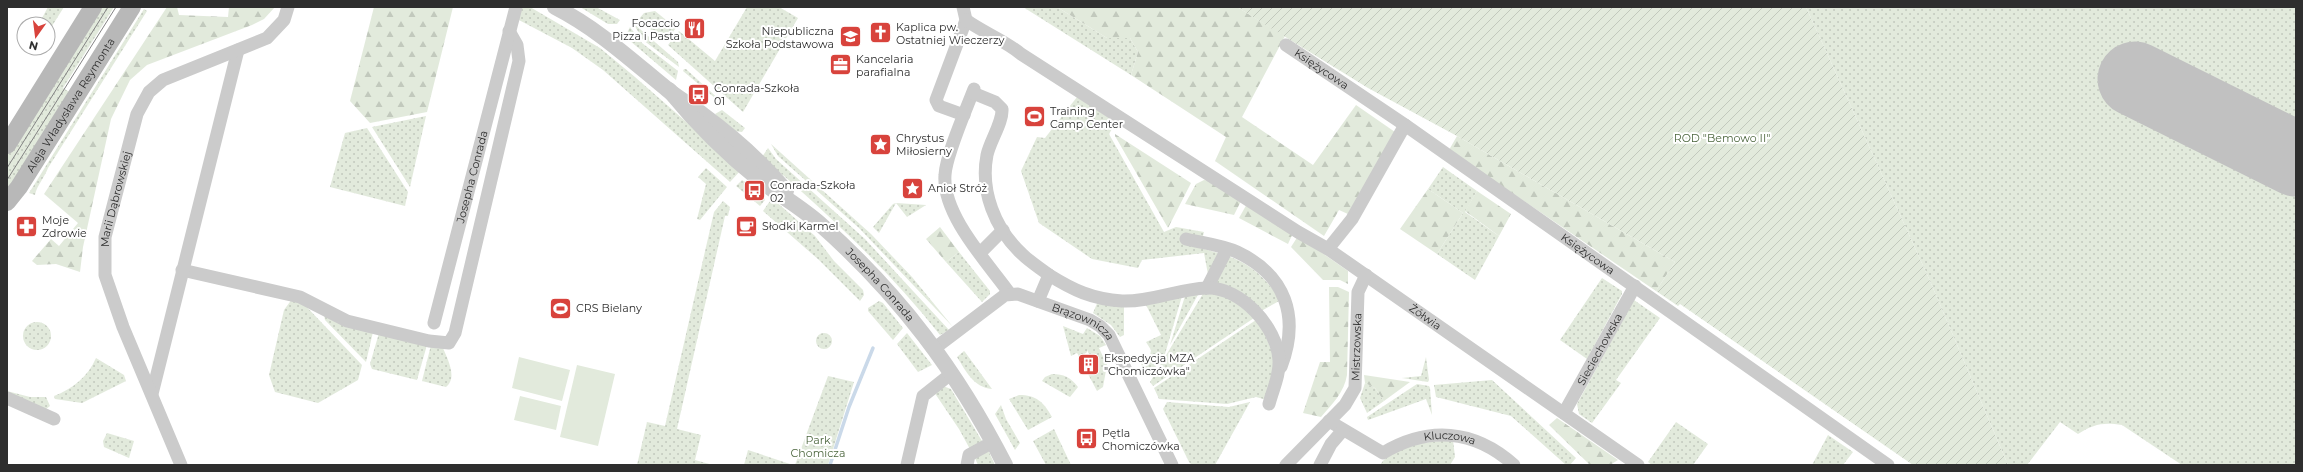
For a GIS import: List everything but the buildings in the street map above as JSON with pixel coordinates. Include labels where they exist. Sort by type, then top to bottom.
[{"type":"main road","points":[[7,145],[93,7]]},
{"type":"main road","name":"Aleja Władysława Reymonta","points":[[7,202],[19,187],[132,7]]},
{"type":"street","name":"Marii Dąbrowskiej","points":[[181,465],[123,327],[105,275],[105,237],[137,114],[149,92],[163,80],[238,50],[271,34],[284,20],[288,7]]},
{"type":"street","name":"Josepha Conrada","points":[[434,323],[516,7]]},
{"type":"street","name":"Josepha Conrada","points":[[555,7],[613,43],[669,90],[700,126],[752,173],[799,206],[862,263],[899,303],[935,348],[952,373],[993,442],[1004,465]]},
{"type":"street","points":[[963,7],[966,20],[936,98],[939,106],[964,115]]},
{"type":"street","name":"Żółwia","points":[[966,20],[981,31],[1006,42],[1020,54],[1210,174],[1298,232],[1328,249],[1638,465]]},
{"type":"street","points":[[182,270],[300,297],[347,321],[429,341],[449,343],[455,333],[519,61],[517,44],[509,31]]},
{"type":"street","name":"Księżycowa","points":[[1286,45],[1405,125],[1523,210],[1635,286],[1888,465]]},
{"type":"street","points":[[152,394],[238,50]]},
{"type":"street","points":[[935,348],[1005,295],[1010,294],[953,215],[945,183],[947,165],[973,91],[995,102],[1002,109],[987,155],[986,179],[988,201],[1003,230],[1022,255],[1048,275],[1081,293],[1120,300],[1149,299],[1207,288],[1240,299],[1259,316],[1270,329],[1279,358],[1279,372]]},
{"type":"street","points":[[1328,249],[1352,219],[1405,125]]},
{"type":"street","points":[[980,253],[1003,230]]},
{"type":"street","points":[[1186,239],[1227,249],[1255,262],[1268,272],[1286,302],[1291,322],[1290,335],[1286,353],[1269,404]]},
{"type":"street","points":[[1207,288],[1227,249]]},
{"type":"street","points":[[1038,301],[1048,275]]},
{"type":"street","name":"Mistrzowska","points":[[1286,465],[1349,400],[1355,388],[1358,292],[1366,275]]},
{"type":"street","name":"Sieciechowska","points":[[1564,413],[1635,286]]},
{"type":"street","name":"Brązownicza","points":[[1010,294],[1038,301],[1090,320],[1100,326],[1109,335],[1172,465]]},
{"type":"street","points":[[907,465],[923,396],[952,373]]},
{"type":"street","points":[[7,398],[54,419]]},
{"type":"street","points":[[1320,465],[1331,444],[1342,430],[1328,421]]},
{"type":"street","name":"Kluczowa","points":[[1342,430],[1383,453],[1412,439],[1426,435],[1443,434],[1475,442],[1505,457],[1514,465]]},
{"type":"street","points":[[967,465],[969,455],[993,442]]},
{"type":"green space","points":[[48,7],[64,7],[56,20],[56,16],[43,16]]},
{"type":"green space","points":[[100,7],[114,7],[63,88],[71,93],[7,193],[7,156]]},
{"type":"green space","points":[[167,7],[177,7],[179,15],[228,17],[229,7],[275,7],[264,19],[147,65],[130,80],[111,119],[83,247],[80,272],[56,264],[37,265],[32,261],[51,239],[59,246],[78,223],[44,194]]},
{"type":"green space","points":[[374,7],[453,7],[427,112],[370,123],[350,101]]},
{"type":"green space","points":[[530,7],[600,48],[741,170],[730,182],[603,70],[572,48],[517,19],[520,9]]},
{"type":"green space","points":[[580,7],[596,7],[620,20],[617,24],[608,24]]},
{"type":"green space","points":[[747,7],[779,7],[798,18],[743,112],[668,45],[679,31],[715,61]]},
{"type":"green space","points":[[1023,7],[1057,7],[1107,38],[1130,38],[1138,52],[1131,75]]},
{"type":"green space","points":[[1057,7],[1237,7],[1285,36],[1242,117],[1313,165],[1356,105],[1395,132],[1348,214],[1339,210],[1324,236],[1215,161],[1226,137],[1131,75],[1138,52],[1130,38],[1107,38]]},
{"type":"green space","name":"ROD \"Bemowo II\"","points":[[1237,7],[1806,7],[1930,281],[2008,465],[1913,465],[1680,304],[1678,306],[1656,291],[1675,262],[1457,136],[1368,88]]},
{"type":"green space","points":[[1806,7],[2296,7],[2296,465],[2182,465],[2122,425],[2099,425],[2078,434],[2060,422],[2027,465],[2008,465],[1930,281]]},
{"type":"green space","points":[[144,9],[147,11],[48,168],[37,188],[35,195],[29,193]]},
{"type":"green space","points":[[655,11],[676,28],[666,41],[638,20],[644,13]]},
{"type":"green space","points":[[633,23],[678,62],[679,67],[643,40]]},
{"type":"green space","points":[[630,27],[642,43],[678,71],[676,80],[629,40],[627,33]]},
{"type":"green space","points":[[686,69],[723,103],[722,104],[683,71]]},
{"type":"green space","points":[[1077,97],[1116,122],[1109,134],[1164,232],[1176,227],[1204,232],[1200,248],[1226,255],[1246,265],[1255,271],[1272,288],[1281,300],[1263,310],[1245,297],[1210,285],[1204,253],[1142,260],[1138,268],[1092,259],[1039,223],[1021,171],[1037,137],[1045,138]]},
{"type":"green space","points":[[722,110],[745,128],[742,132],[733,131],[715,114]]},
{"type":"green space","points":[[426,116],[410,187],[372,127]]},
{"type":"green space","points":[[367,128],[408,192],[405,206],[330,187],[345,133]]},
{"type":"green space","points":[[1115,134],[1191,183],[1168,228],[1115,136]]},
{"type":"green space","points":[[1457,136],[1675,262],[1656,291],[1449,150]]},
{"type":"green space","points":[[771,144],[871,234],[912,277],[953,327],[859,228],[778,156]]},
{"type":"green space","points":[[768,148],[776,159],[865,239],[949,330],[940,335],[899,287],[855,242],[762,157]]},
{"type":"green space","points":[[1443,167],[1477,191],[1465,212],[1499,236],[1475,280],[1437,254],[1463,213],[1428,189]]},
{"type":"green space","points":[[706,168],[727,187],[700,220],[697,219],[706,184],[698,177]]},
{"type":"green space","points":[[742,180],[750,185],[748,188],[756,195],[759,193],[765,200],[760,206],[736,186]]},
{"type":"green space","points":[[1204,180],[1217,182],[1242,199],[1234,215],[1185,204],[1196,184]]},
{"type":"green space","points":[[1428,189],[1463,213],[1437,254],[1400,229]]},
{"type":"green space","points":[[1477,191],[1511,214],[1499,236],[1465,211]]},
{"type":"green space","points":[[772,198],[815,236],[834,261],[863,290],[864,295],[860,301],[819,260],[763,211]]},
{"type":"green space","points":[[723,201],[730,207],[728,216],[725,216],[677,429],[701,435],[695,460],[713,465],[637,465],[647,422],[665,426],[714,212]]},
{"type":"green space","points":[[1248,202],[1293,233],[1288,244],[1239,218]]},
{"type":"green space","points":[[896,203],[926,205],[907,217]]},
{"type":"green space","points":[[896,203],[879,233],[873,227],[893,204]]},
{"type":"green space","points":[[940,227],[959,252],[946,262],[926,239]]},
{"type":"green space","points":[[1298,236],[1348,271],[1348,284],[1340,280],[1323,280],[1291,247]]},
{"type":"green space","points":[[959,252],[990,291],[990,294],[982,302],[946,262]]},
{"type":"green space","points":[[1602,278],[1622,291],[1622,294],[1587,359],[1560,340]]},
{"type":"green space","points":[[1329,287],[1338,287],[1349,292],[1347,375],[1340,393],[1321,417],[1303,413],[1320,362],[1330,362]]},
{"type":"green space","points":[[1204,292],[1225,295],[1257,316],[1153,386],[1150,382]]},
{"type":"green space","points":[[1199,293],[1170,345],[1185,296]]},
{"type":"green space","points":[[1182,296],[1165,354],[1148,377],[1139,360],[1150,356],[1151,350],[1146,342],[1161,335],[1146,305]]},
{"type":"green space","points":[[292,299],[301,301],[362,365],[358,380],[318,403],[275,392],[269,375],[284,310]]},
{"type":"green space","points":[[1634,300],[1660,318],[1616,380],[1621,383],[1592,423],[1579,414],[1577,404]]},
{"type":"green space","points":[[879,301],[883,303],[903,328],[893,340],[868,311],[868,308]]},
{"type":"green space","points":[[1098,301],[1124,304],[1124,335],[1120,337],[1111,325],[1093,313]]},
{"type":"green space","points":[[324,315],[373,332],[366,362],[325,320]]},
{"type":"green space","points":[[1259,318],[1275,360],[1267,400],[1256,397],[1227,404],[1159,399],[1154,388]]},
{"type":"green space","points":[[37,322],[47,326],[51,336],[47,346],[37,350],[27,346],[23,336],[27,326]]},
{"type":"green space","points":[[1063,326],[1083,334],[1087,328],[1100,336],[1106,345],[1099,348],[1107,365],[1103,387],[1097,391],[1088,374],[1096,369],[1087,350],[1087,352],[1080,358],[1077,353],[1071,356]]},
{"type":"green space","points":[[379,333],[427,345],[417,380],[372,369],[370,364]]},
{"type":"green space","points":[[824,333],[831,338],[832,341],[827,348],[824,349],[817,344],[816,341],[821,334]]},
{"type":"green space","points":[[907,333],[932,365],[918,372],[897,344]]},
{"type":"green space","points":[[431,345],[443,348],[449,362],[451,379],[446,387],[422,381]]},
{"type":"green space","points":[[964,351],[992,389],[985,388],[975,382],[967,373],[957,357]]},
{"type":"green space","points":[[519,357],[570,370],[562,401],[512,388]]},
{"type":"green space","points":[[1426,357],[1428,382],[1402,378],[1421,376]]},
{"type":"green space","points":[[96,358],[124,375],[126,381],[82,403],[55,399],[54,396],[67,390],[84,377],[93,365]]},
{"type":"green space","points":[[577,365],[615,374],[598,446],[560,437]]},
{"type":"green space","points":[[1052,374],[1066,377],[1078,387],[1070,397],[1042,381],[1045,377]]},
{"type":"green space","points":[[1364,375],[1410,382],[1384,401],[1375,388],[1365,383]]},
{"type":"green space","name":"Park Chomicza","points":[[828,376],[854,382],[828,465],[795,465]]},
{"type":"green space","points":[[1492,380],[1576,458],[1570,465],[1566,465],[1511,416],[1436,397],[1434,385]]},
{"type":"green space","points":[[1365,383],[1375,388],[1384,401],[1367,413],[1360,398]]},
{"type":"green space","points":[[1417,384],[1429,386],[1430,388],[1432,415],[1426,399],[1368,420],[1367,417]]},
{"type":"green space","points":[[943,386],[951,389],[982,441],[971,451],[959,429],[934,392]]},
{"type":"green space","points":[[7,391],[30,397],[46,397],[50,406],[45,410],[7,395]]},
{"type":"green space","points":[[1019,395],[1030,396],[1039,400],[1043,403],[1052,417],[1028,430],[1009,399]]},
{"type":"green space","points":[[520,396],[561,406],[556,430],[514,420]]},
{"type":"green space","points":[[1167,402],[1229,407],[1250,402],[1215,465],[1192,465],[1189,462],[1163,409]]},
{"type":"green space","points":[[1001,405],[1006,419],[1020,443],[1015,450],[995,414]]},
{"type":"green space","points":[[1557,418],[1618,460],[1610,465],[1590,465],[1549,425]]},
{"type":"green space","points":[[1676,422],[1708,444],[1693,465],[1652,465],[1648,462]]},
{"type":"green space","points":[[1054,429],[1071,465],[1046,465],[1033,441]]},
{"type":"green space","points":[[107,433],[134,441],[129,458],[104,447],[103,441]]},
{"type":"green space","points":[[1828,435],[1853,452],[1843,465],[1812,465]]},
{"type":"green space","points":[[1453,440],[1455,457],[1450,465],[1380,465],[1394,452],[1403,448],[1423,443]]},
{"type":"green space","name":"Park Chomicza","points":[[748,450],[793,465],[744,465]]},
{"type":"green space","points":[[988,450],[995,465],[978,465],[974,456]]},
{"type":"waterway","points":[[830,465],[849,407],[873,348]]},
{"type":"runway","points":[[2135,79],[2296,159]]},
{"type":"tram line","points":[[7,168],[108,7]]},
{"type":"tram line","points":[[7,180],[116,7]]},
{"type":"place","name":"Focaccio Pizza i Pasta","points":[[695,29]]},
{"type":"place","name":"Kaplica pw. Ostatniej Wieczerzy","points":[[880,33]]},
{"type":"place","name":"Niepubliczna Szkoła Podstawowa","points":[[850,37]]},
{"type":"place","name":"Kancelaria parafialna","points":[[840,65]]},
{"type":"place","name":"Conrada-Szkoła 01","points":[[699,94]]},
{"type":"place","name":"Training Camp Center","points":[[1034,117]]},
{"type":"place","name":"Chrystus Miłosierny","points":[[880,144]]},
{"type":"place","name":"Anioł Stróż","points":[[913,188]]},
{"type":"place","name":"Conrada-Szkoła 02","points":[[754,191]]},
{"type":"place","name":"Moje Zdrowie","points":[[27,226]]},
{"type":"place","name":"Słodki Karmel","points":[[746,226]]},
{"type":"place","name":"CRS Bielany","points":[[560,308]]},
{"type":"place","name":"Ekspedycja MZA \"Chomiczówka\"","points":[[1088,364]]},
{"type":"place","name":"Pętla Chomiczówka","points":[[1086,439]]}]
